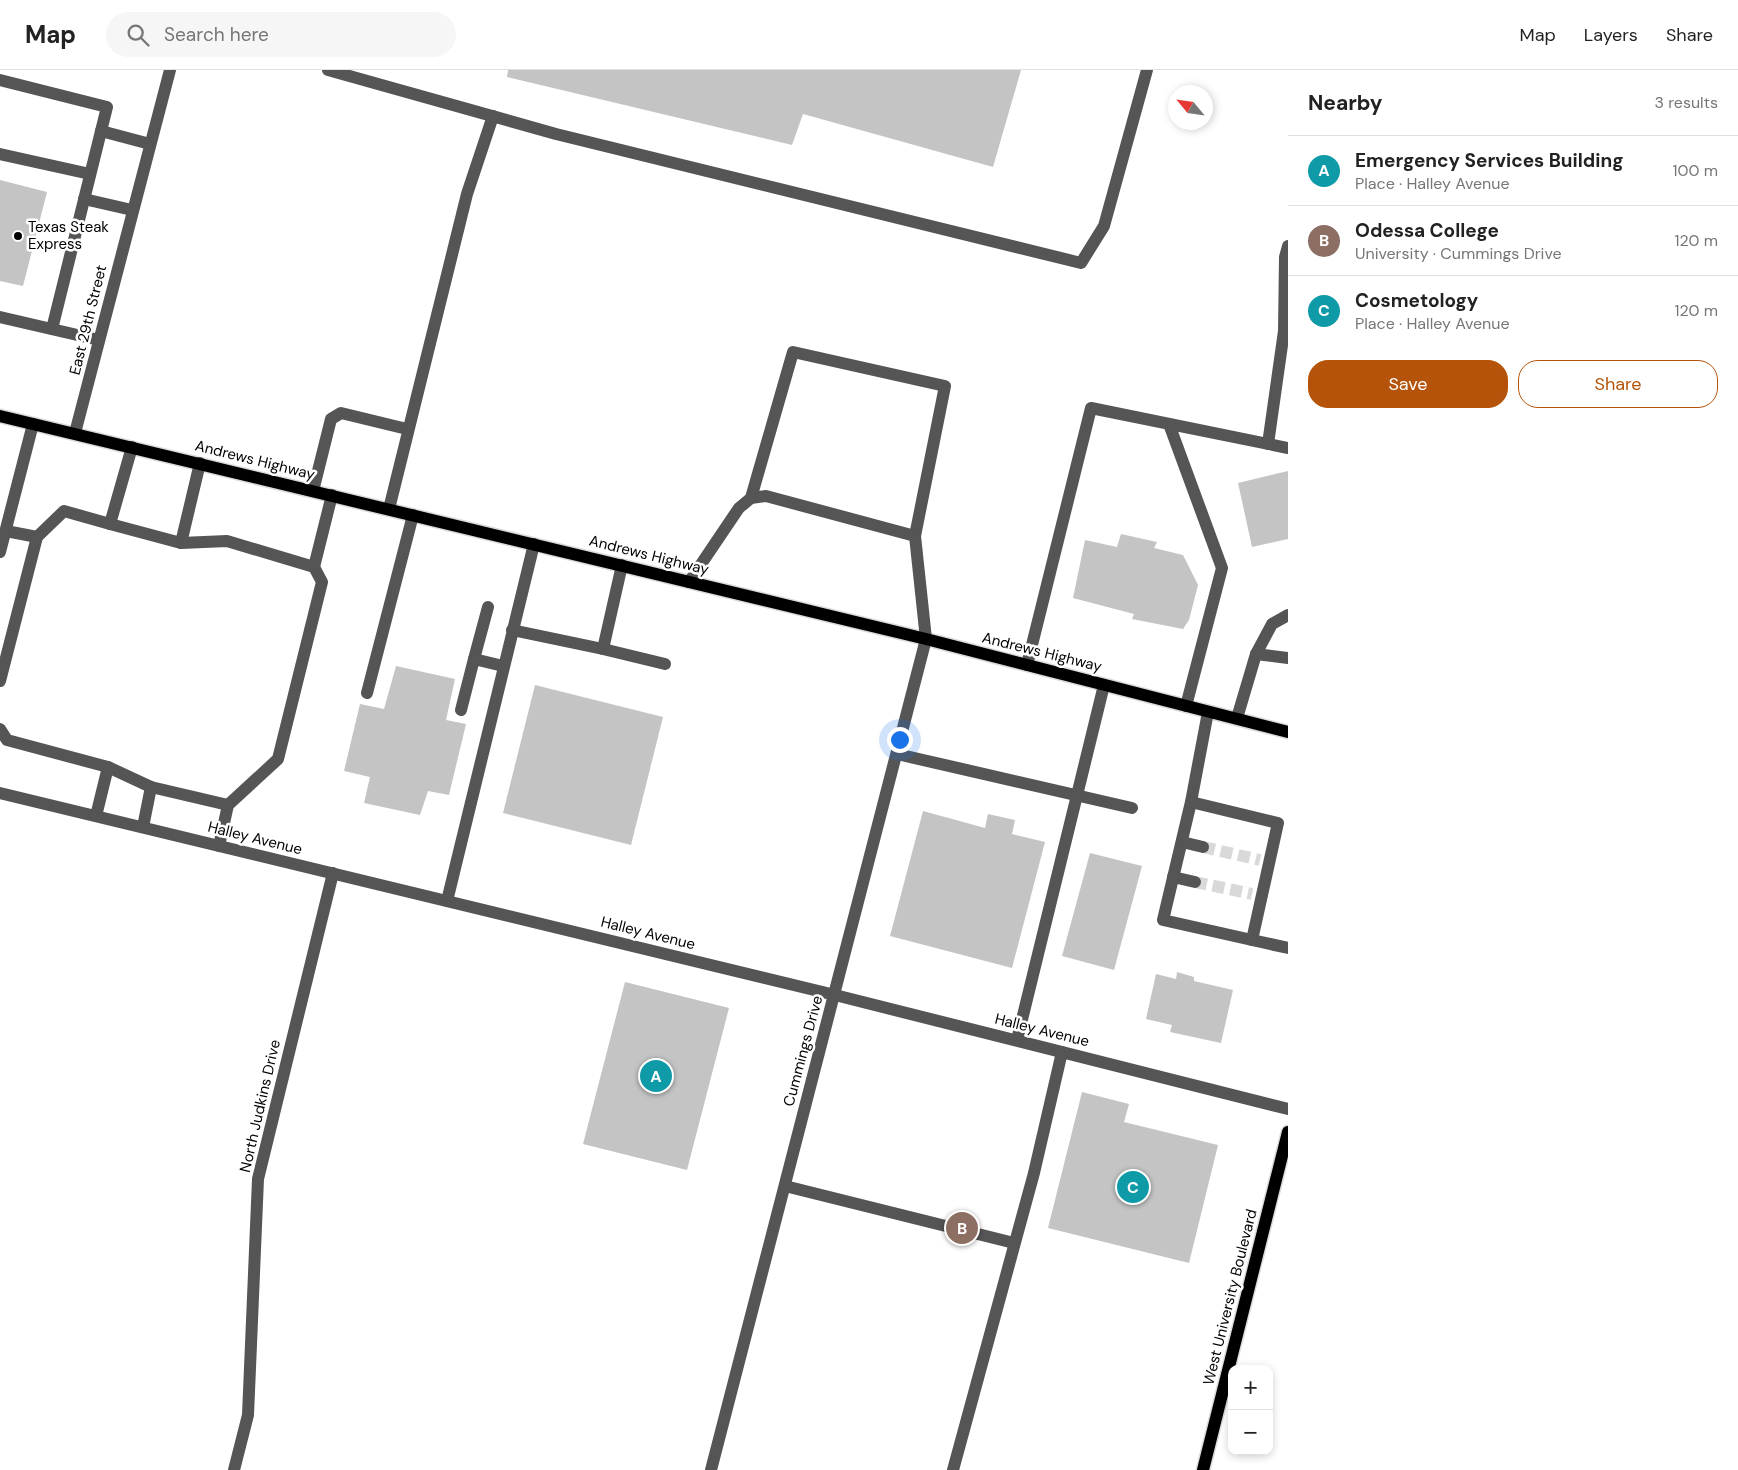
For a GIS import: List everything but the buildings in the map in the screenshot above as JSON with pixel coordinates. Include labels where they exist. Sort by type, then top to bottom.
[{"type":"main road","name":"Andrews Highway","points":[[0,416],[926,639],[1288,732]]},
{"type":"main road","name":"West University Boulevard","points":[[1203,1470],[1288,1132]]},
{"type":"street","name":"East 29th Street","points":[[75,433],[170,70]]},
{"type":"street","points":[[328,70],[556,134],[1081,263],[1104,226],[1147,70]]},
{"type":"street","points":[[0,80],[106,107],[52,329]]},
{"type":"street","points":[[389,509],[407,429],[467,194],[493,116]]},
{"type":"street","points":[[101,131],[150,144]]},
{"type":"street","points":[[0,154],[90,174]]},
{"type":"street","points":[[84,199],[132,210]]},
{"type":"street","points":[[1268,444],[1284,331],[1285,257],[1288,246]]},
{"type":"street","points":[[0,317],[99,340]]},
{"type":"street","points":[[752,498],[794,352],[945,386],[914,536],[926,639]]},
{"type":"street","points":[[1027,665],[1092,408],[1288,448]]},
{"type":"street","points":[[313,491],[331,419],[341,413],[407,429]]},
{"type":"street","points":[[0,552],[33,424]]},
{"type":"street","points":[[1169,424],[1222,568],[1186,706]]},
{"type":"street","points":[[110,524],[132,447]]},
{"type":"street","points":[[181,543],[200,463]]},
{"type":"street","points":[[218,846],[228,805],[278,759],[322,582],[314,567],[332,495]]},
{"type":"street","points":[[689,582],[739,508],[752,498],[766,496],[914,536]]},
{"type":"street","points":[[0,681],[37,537],[64,511],[181,543],[227,541],[314,567]]},
{"type":"street","points":[[367,693],[413,515]]},
{"type":"street","points":[[6,531],[37,537]]},
{"type":"street","points":[[447,901],[534,544]]},
{"type":"street","points":[[603,649],[622,565]]},
{"type":"street","points":[[461,710],[488,607]]},
{"type":"street","points":[[1237,718],[1256,654],[1272,624],[1288,615]]},
{"type":"street","points":[[512,630],[665,664]]},
{"type":"street","name":"Cummings Drive","points":[[711,1470],[926,639]]},
{"type":"street","points":[[1256,654],[1288,658]]},
{"type":"street","points":[[474,659],[503,666]]},
{"type":"street","points":[[1018,1040],[1104,685]]},
{"type":"street","points":[[1208,712],[1191,802],[1163,920],[1288,948]]},
{"type":"street","points":[[0,729],[7,740],[108,767],[151,787],[228,805]]},
{"type":"street","points":[[897,754],[1132,808]]},
{"type":"street","points":[[96,816],[108,767]]},
{"type":"street","points":[[142,827],[151,787]]},
{"type":"street","name":"Halley Avenue","points":[[0,792],[1018,1040],[1288,1109]]},
{"type":"street","points":[[1191,802],[1278,823],[1265,861],[1257,895],[1252,940]]},
{"type":"street","points":[[1182,842],[1203,847]]},
{"type":"street","name":"North Judkins Drive","points":[[234,1470],[248,1415],[258,1179],[333,873]]},
{"type":"street","points":[[1173,877],[1196,882]]},
{"type":"street","points":[[953,1470],[1034,1172],[1062,1052]]},
{"type":"street","points":[[785,1186],[1014,1243]]},
{"type":"tunnel","points":[[1203,847],[1260,860]]},
{"type":"tunnel","points":[[1195,882],[1252,894]]},
{"type":"place","name":"Texas Steak Express","points":[[18,236]]},
{"type":"place","name":"Emergency Services Building","points":[[656,1076]]},
{"type":"place","name":"Cosmetology","points":[[1133,1187]]},
{"type":"place","name":"Odessa College","points":[[962,1228]]}]
